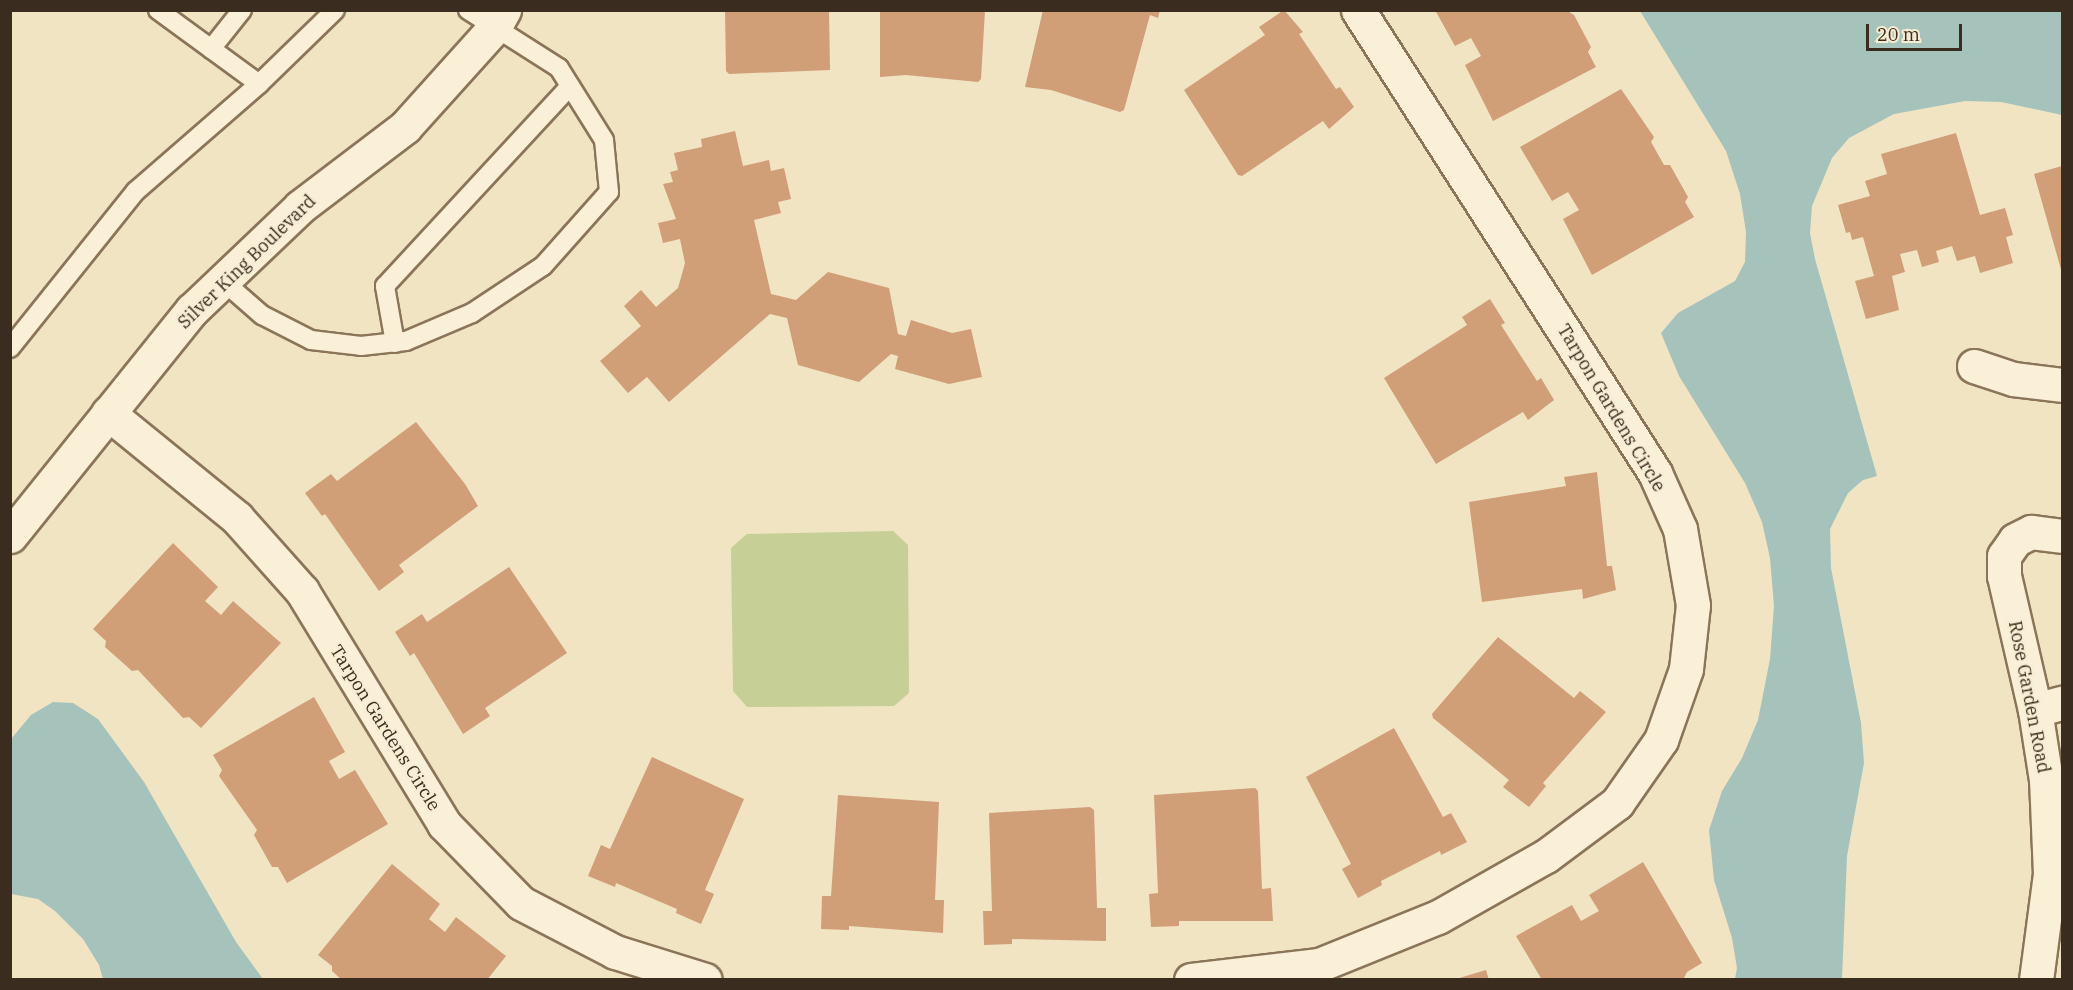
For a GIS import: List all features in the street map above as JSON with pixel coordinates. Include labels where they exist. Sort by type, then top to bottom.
[{"type":"street","name":"Tarpon Gardens Circle","points":[[1191,980],[1319,965],[1438,917],[1546,856],[1617,802],[1661,740],[1686,669],[1693,605],[1680,529],[1655,473],[1358,10]]},
{"type":"street","name":"Silver King Boulevard","points":[[10,536],[192,310],[300,207],[405,127],[489,16]]},
{"type":"street","points":[[1974,366],[2013,379],[2062,385]]},
{"type":"street","name":"Tarpon Gardens Circle","points":[[108,413],[237,518],[302,591],[444,824],[521,903],[615,952],[705,980]]},
{"type":"street","name":"Rose Garden Road","points":[[2036,980],[2046,921],[2050,827],[2049,707],[2004,576],[2004,556],[2015,540],[2031,532],[2062,537]]},
{"type":"lane","points":[[158,10],[259,84]]},
{"type":"lane","points":[[211,49],[242,10]]},
{"type":"lane","points":[[10,348],[136,191],[259,84],[335,10]]},
{"type":"lane","points":[[223,281],[262,315],[311,340],[361,346],[395,343],[472,313],[543,266],[609,192],[604,140],[559,68],[489,16]]},
{"type":"lane","points":[[395,343],[385,286],[570,86]]},
{"type":"green space","points":[[893,531],[908,545],[909,693],[894,706],[747,707],[733,691],[731,548],[747,534]]},
{"type":"water","points":[[1640,11],[2062,11],[2062,115],[2001,102],[1965,101],[1894,114],[1849,138],[1832,158],[1812,206],[1810,233],[1815,259],[1877,476],[1863,480],[1848,493],[1830,529],[1831,568],[1861,723],[1864,763],[1847,856],[1842,979],[1735,979],[1737,968],[1732,938],[1714,880],[1709,830],[1722,791],[1742,758],[1758,720],[1770,659],[1774,606],[1770,558],[1762,522],[1745,483],[1679,376],[1661,333],[1678,313],[1735,281],[1745,262],[1746,232],[1740,194],[1726,151]]},
{"type":"water","points":[[53,702],[73,703],[98,719],[144,782],[236,942],[263,979],[103,979],[99,965],[83,939],[55,911],[38,899],[11,894],[11,739],[31,715]]},
{"type":"building","points":[[725,10],[829,10],[830,70],[729,74],[726,71]]},
{"type":"building","points":[[880,10],[985,10],[981,79],[978,82],[906,75],[880,77]]},
{"type":"building","points":[[1043,10],[1160,10],[1158,18],[1150,15],[1124,110],[1120,112],[1051,90],[1025,87]]},
{"type":"building","points":[[1284,10],[1303,32],[1299,34],[1336,89],[1340,87],[1354,107],[1329,129],[1323,121],[1242,176],[1238,175],[1184,90],[1265,35],[1259,27]]},
{"type":"building","points":[[1435,10],[1566,10],[1574,15],[1591,47],[1588,52],[1596,67],[1493,121],[1465,65],[1481,56],[1471,38],[1455,46]]},
{"type":"building","points":[[1621,89],[1654,137],[1651,142],[1664,165],[1670,165],[1688,197],[1685,202],[1694,217],[1592,275],[1563,219],[1579,210],[1568,192],[1552,201],[1520,147]]},
{"type":"building","points":[[735,131],[743,166],[769,160],[771,171],[784,168],[791,199],[778,202],[781,213],[754,220],[771,294],[796,300],[828,272],[889,288],[898,334],[906,336],[911,320],[952,333],[971,329],[982,377],[949,384],[895,369],[898,356],[891,354],[859,382],[798,365],[787,318],[770,314],[669,402],[647,377],[628,393],[600,361],[641,326],[624,306],[641,290],[656,307],[678,288],[685,263],[680,239],[663,243],[658,223],[676,219],[663,184],[673,182],[670,172],[678,170],[674,153],[702,147],[701,139]]},
{"type":"building","points":[[1956,133],[1980,215],[2005,208],[2013,235],[2006,237],[2013,263],[1980,273],[1975,256],[1957,261],[1952,246],[1936,251],[1939,262],[1922,267],[1917,250],[1900,254],[1905,272],[1892,276],[1899,310],[1866,319],[1855,281],[1874,276],[1863,237],[1852,240],[1850,232],[1846,233],[1838,205],[1870,196],[1865,181],[1887,174],[1881,154]]},
{"type":"building","points":[[2062,166],[2062,273],[2034,174]]},
{"type":"building","points":[[1490,299],[1505,323],[1501,325],[1537,381],[1541,378],[1554,400],[1528,420],[1523,412],[1436,464],[1384,378],[1467,325],[1462,317]]},
{"type":"building","points":[[416,422],[465,484],[478,506],[399,565],[404,572],[379,591],[325,514],[322,516],[305,493],[331,474],[337,481]]},
{"type":"building","points":[[1597,472],[1607,566],[1612,566],[1616,590],[1583,599],[1582,589],[1482,602],[1469,502],[1566,486],[1564,477]]},
{"type":"building","points":[[173,543],[218,587],[205,601],[221,615],[233,601],[281,643],[201,728],[189,717],[183,718],[138,670],[132,671],[105,647],[106,641],[93,629]]},
{"type":"building","points":[[509,567],[567,653],[485,708],[490,716],[463,734],[414,653],[410,656],[395,632],[422,614],[427,622]]},
{"type":"building","points":[[1498,637],[1574,698],[1580,691],[1606,712],[1543,783],[1546,786],[1529,807],[1503,787],[1509,780],[1433,718],[1432,714]]},
{"type":"building","points":[[314,697],[345,752],[329,761],[339,779],[355,770],[388,824],[287,883],[278,867],[272,867],[254,835],[257,830],[219,776],[222,770],[213,755]]},
{"type":"building","points":[[1394,728],[1443,817],[1451,813],[1467,842],[1441,855],[1440,851],[1381,881],[1382,885],[1358,898],[1342,869],[1351,864],[1306,777]]},
{"type":"building","points":[[652,757],[744,799],[705,890],[714,894],[701,924],[676,913],[677,909],[616,883],[615,887],[588,876],[601,845],[610,849]]},
{"type":"building","points":[[1255,788],[1258,791],[1262,889],[1271,888],[1273,921],[1179,921],[1179,926],[1151,927],[1149,894],[1158,893],[1154,795]]},
{"type":"building","points":[[838,795],[939,802],[935,900],[944,900],[943,933],[849,926],[849,930],[821,929],[822,896],[831,896]]},
{"type":"building","points":[[1090,807],[1094,810],[1097,908],[1106,908],[1106,941],[1012,939],[1012,944],[984,945],[983,911],[992,911],[989,813]]},
{"type":"building","points":[[1643,862],[1702,963],[1687,972],[1683,980],[1542,980],[1516,936],[1572,905],[1581,921],[1599,911],[1589,895]]},
{"type":"building","points":[[392,864],[440,904],[429,919],[445,932],[456,917],[506,956],[487,980],[342,980],[332,971],[332,966],[318,955]]},
{"type":"building","points":[[1486,970],[1489,980],[1456,980],[1456,979]]}]
